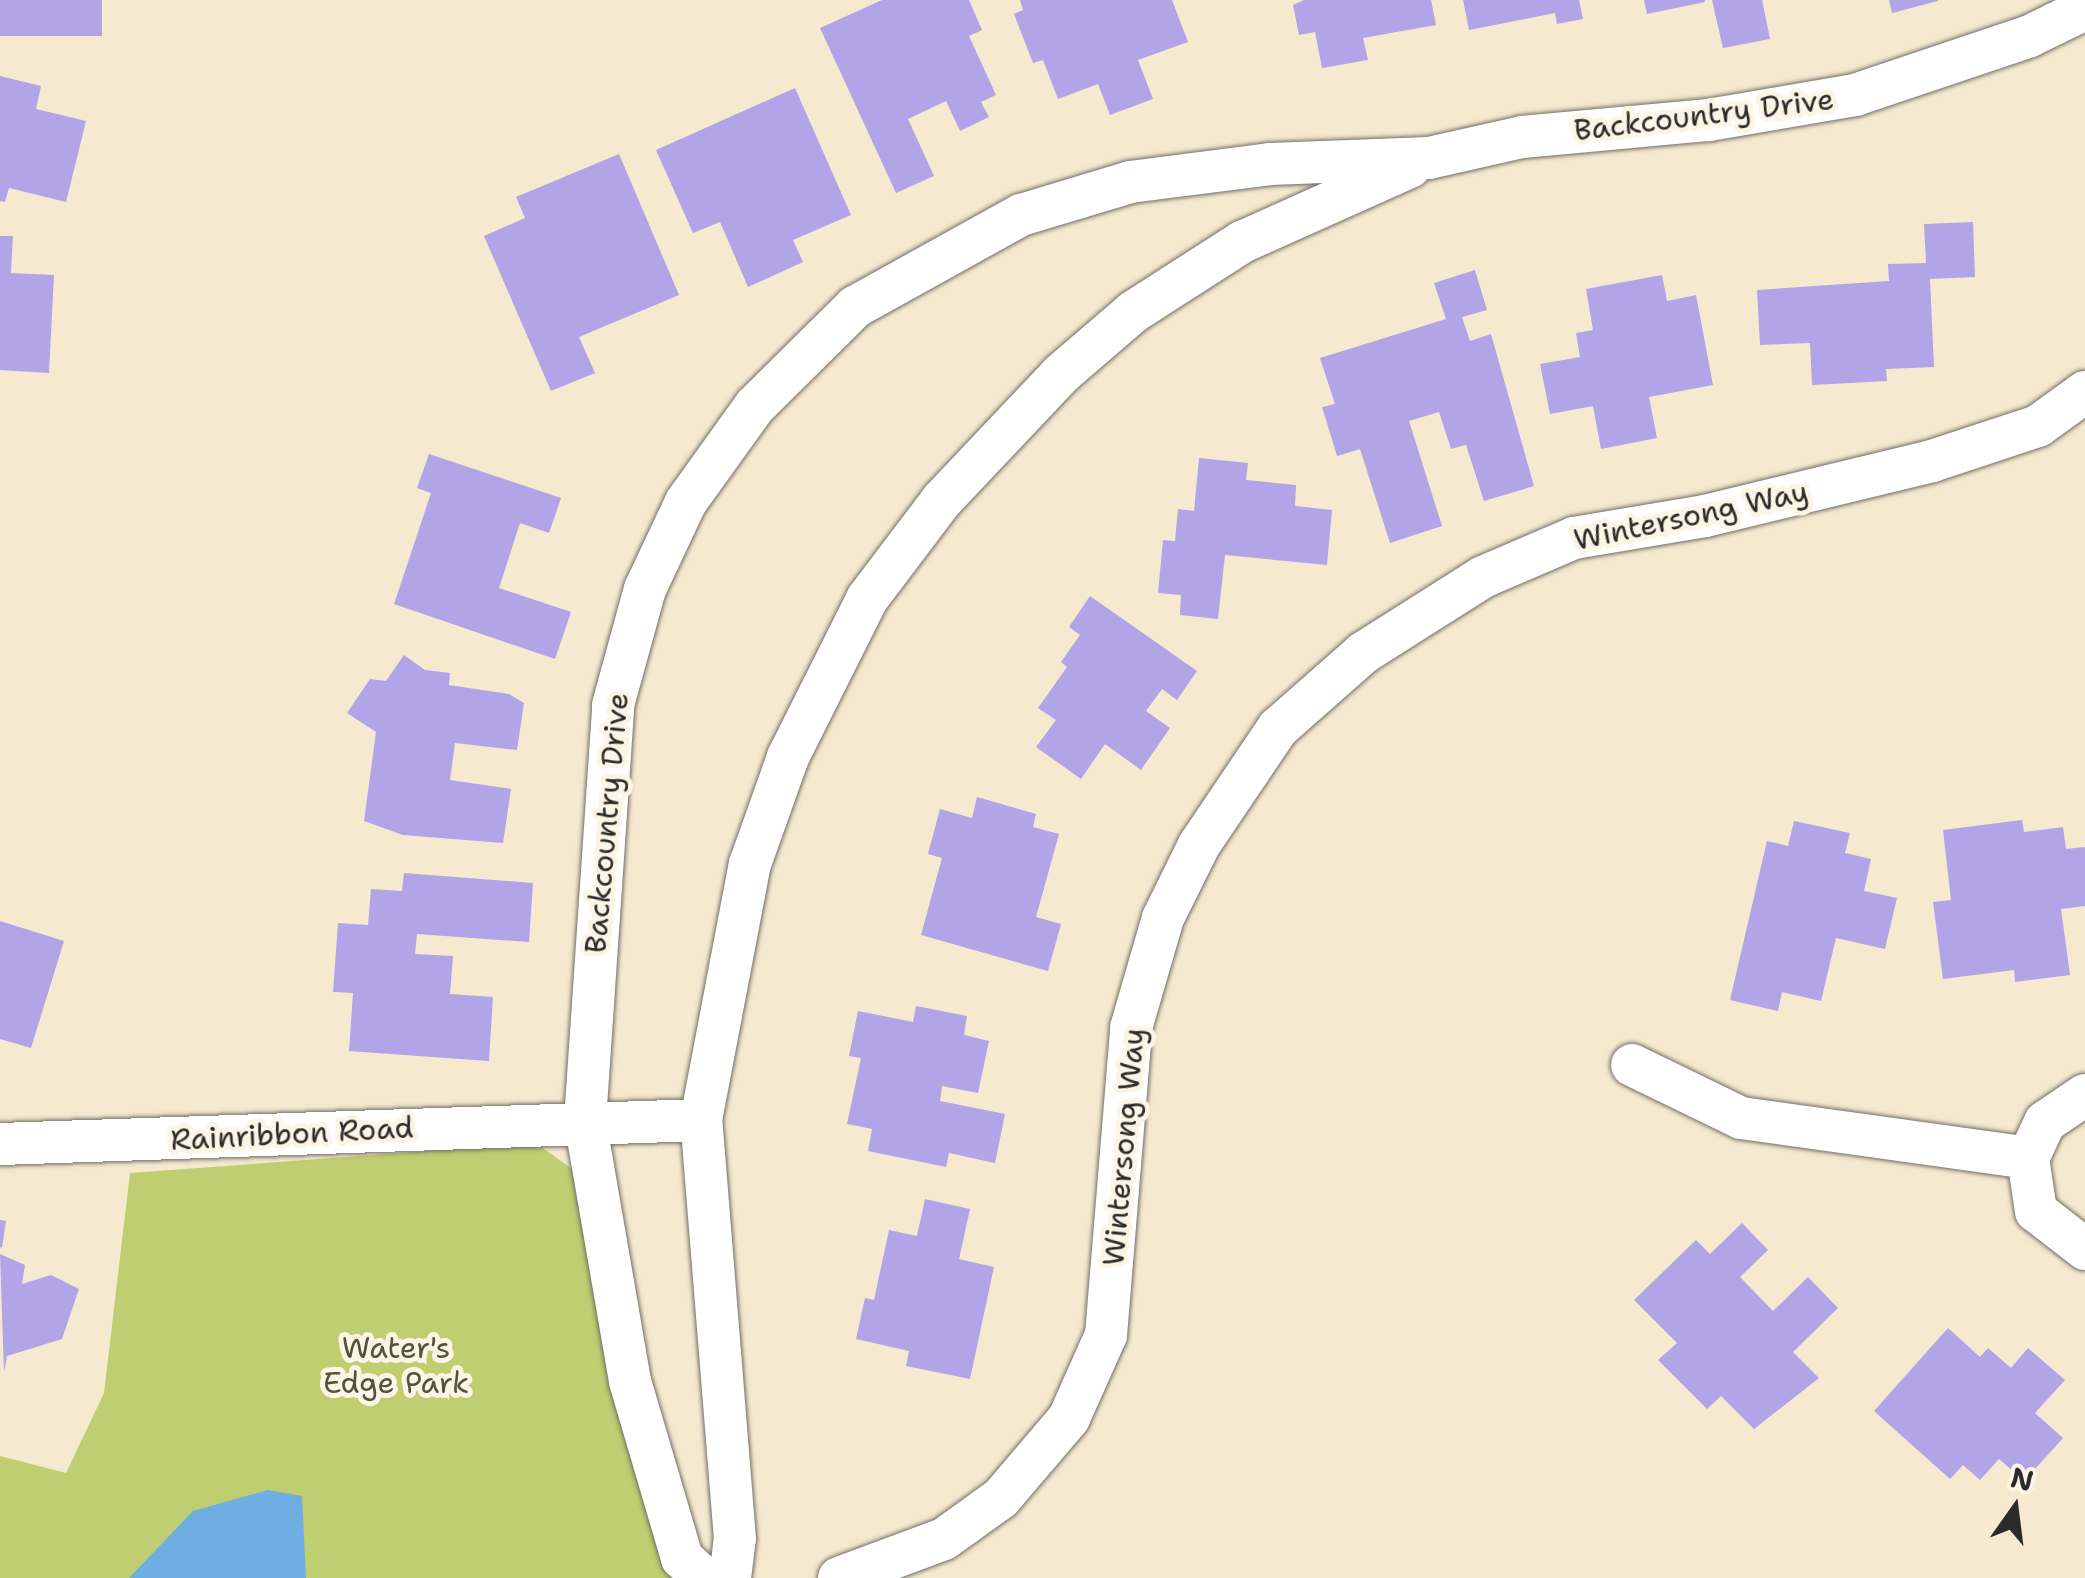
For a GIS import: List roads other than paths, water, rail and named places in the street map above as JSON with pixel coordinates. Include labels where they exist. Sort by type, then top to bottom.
[{"type":"street","name":"Backcountry Drive","points":[[730,1578],[735,1539],[701,1120],[750,864],[788,757],[867,599],[942,500],[1061,374],[1133,312],[1242,242],[1429,158],[1522,136],[1709,120],[1855,95],[2030,36],[2085,9]]},
{"type":"street","name":"Backcountry Drive","points":[[704,1578],[682,1558],[630,1381],[585,1120],[613,705],[653,571],[686,502],[755,406],[856,307],[1020,216],[1130,182],[1270,164],[1429,158]]},
{"type":"street","name":"Wintersong Way","points":[[839,1578],[944,1539],[1002,1498],[1069,1418],[1106,1335],[1131,1028],[1163,918],[1198,845],[1278,728],[1362,653],[1482,578],[1574,538],[1705,516],[1932,462],[2038,426],[2085,392]]},
{"type":"street","points":[[1632,1065],[1740,1118],[2028,1158]]},
{"type":"street","points":[[2085,1095],[2045,1122],[2028,1158],[2036,1211],[2085,1249]]},
{"type":"street","name":"Rainribbon Road","points":[[0,1144],[585,1120],[701,1120]]},
{"type":"water","points":[[268,1490],[302,1496],[306,1578],[129,1578],[193,1511]]},
{"type":"park label","name":"Water's Edge Park","points":[[396,1365]]}]
